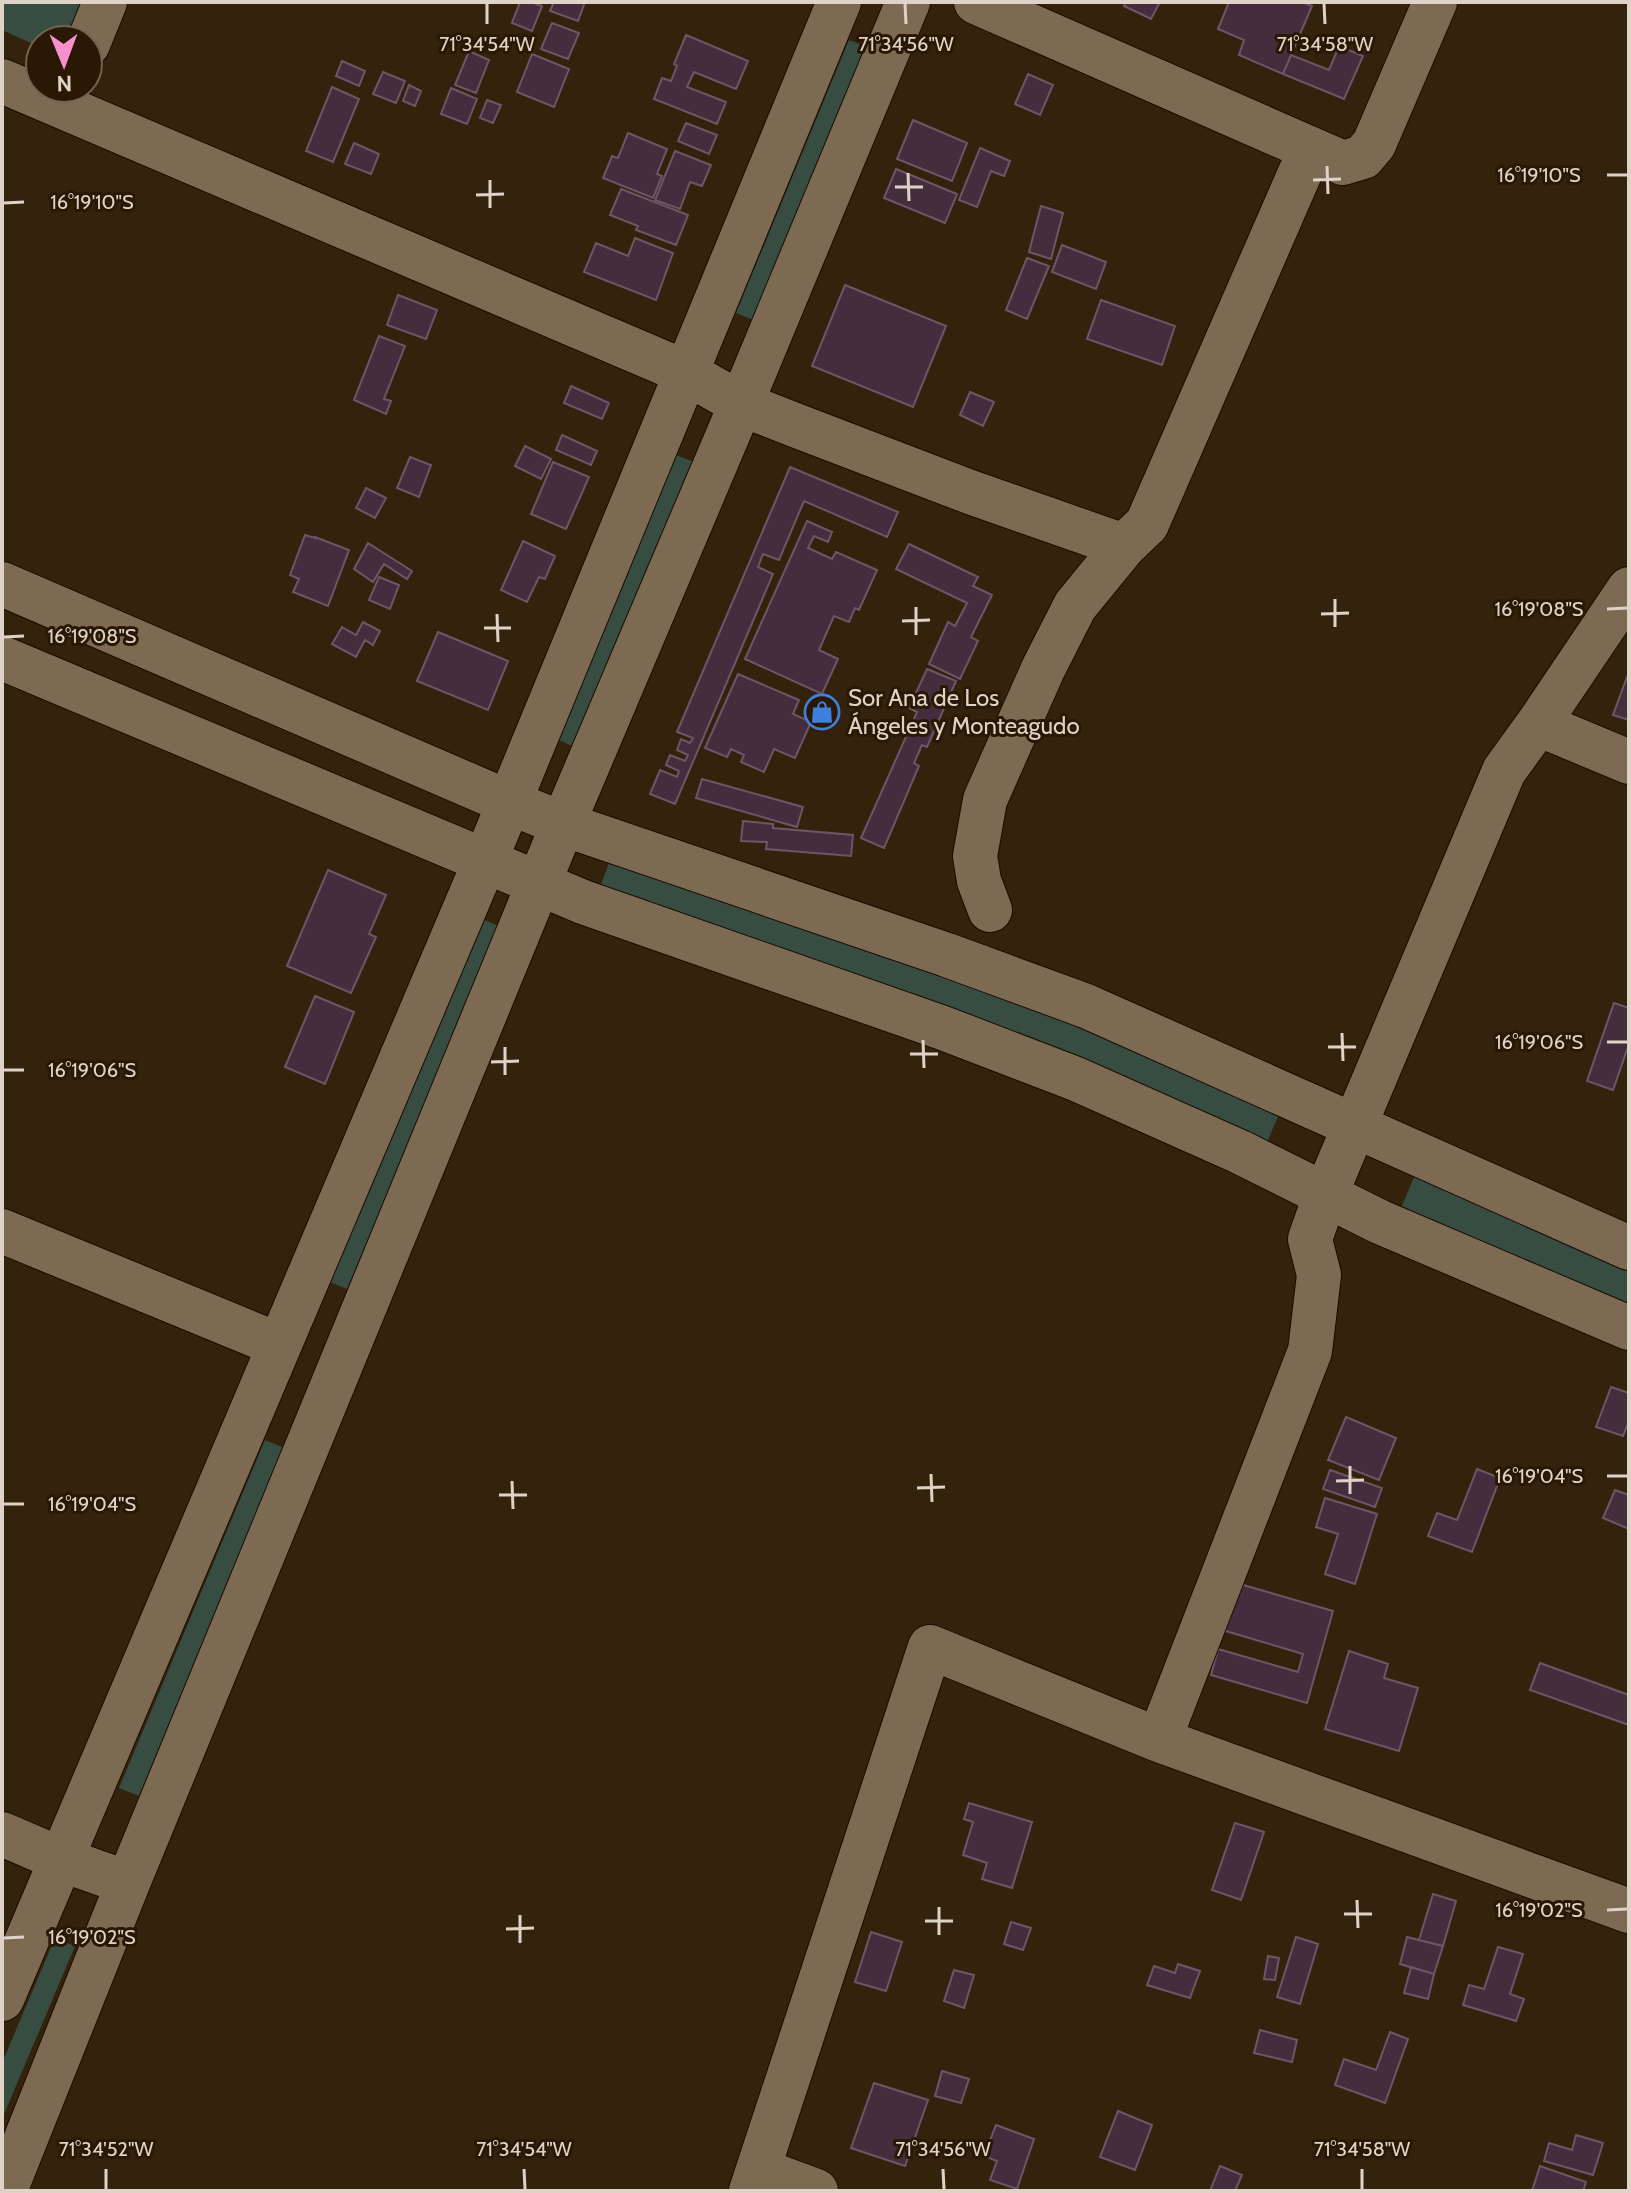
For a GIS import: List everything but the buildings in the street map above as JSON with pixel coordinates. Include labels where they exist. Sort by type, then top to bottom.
[{"type":"street","points":[[96,24],[105,2]]},
{"type":"street","points":[[2,1999],[485,861],[839,2]]},
{"type":"street","points":[[5,2191],[128,1883],[563,824],[908,2]]},
{"type":"street","points":[[976,2],[1343,163],[1363,157],[1374,144],[1435,2]]},
{"type":"street","points":[[2,81],[24,87]]},
{"type":"street","points":[[81,104],[685,372],[741,404],[970,492],[1124,546]]},
{"type":"street","points":[[990,910],[979,881],[975,856],[985,800],[1043,669],[1075,606],[1124,546],[1147,524],[1310,150]]},
{"type":"street","points":[[2,584],[563,824],[947,955],[1086,1006],[1629,1248]]},
{"type":"street","points":[[1159,1740],[1310,1351],[1319,1275],[1310,1239],[1354,1124],[1504,771],[1629,589]]},
{"type":"street","points":[[2,658],[583,902],[943,1028],[1076,1079],[1240,1152],[1380,1222],[1629,1328]]},
{"type":"street","points":[[1538,724],[1629,762]]},
{"type":"street","points":[[2,1231],[340,1367]]},
{"type":"street","points":[[816,2191],[755,2180],[930,1647],[1159,1740],[1629,1911]]},
{"type":"street","points":[[2,1834],[128,1883]]},
{"type":"green space","points":[[2,2],[84,2],[75,24],[24,24],[24,40],[2,30]]},
{"type":"green space","points":[[849,40],[867,47],[753,320],[736,313]]},
{"type":"green space","points":[[676,455],[694,462],[572,746],[555,738]]},
{"type":"green space","points":[[609,863],[907,963],[1102,1035],[1280,1112],[1267,1142],[600,887]]},
{"type":"green space","points":[[482,919],[501,927],[347,1289],[330,1282]]},
{"type":"green space","points":[[1415,1175],[1629,1270],[1629,1311],[1400,1210]]},
{"type":"green space","points":[[265,1440],[284,1448],[139,1796],[119,1788]]},
{"type":"green space","points":[[55,1938],[75,1946],[2,2119],[2,2063]]},
{"type":"place","name":"Sor Ana de Los Ángeles y Monteagudo","points":[[822,712]]}]
